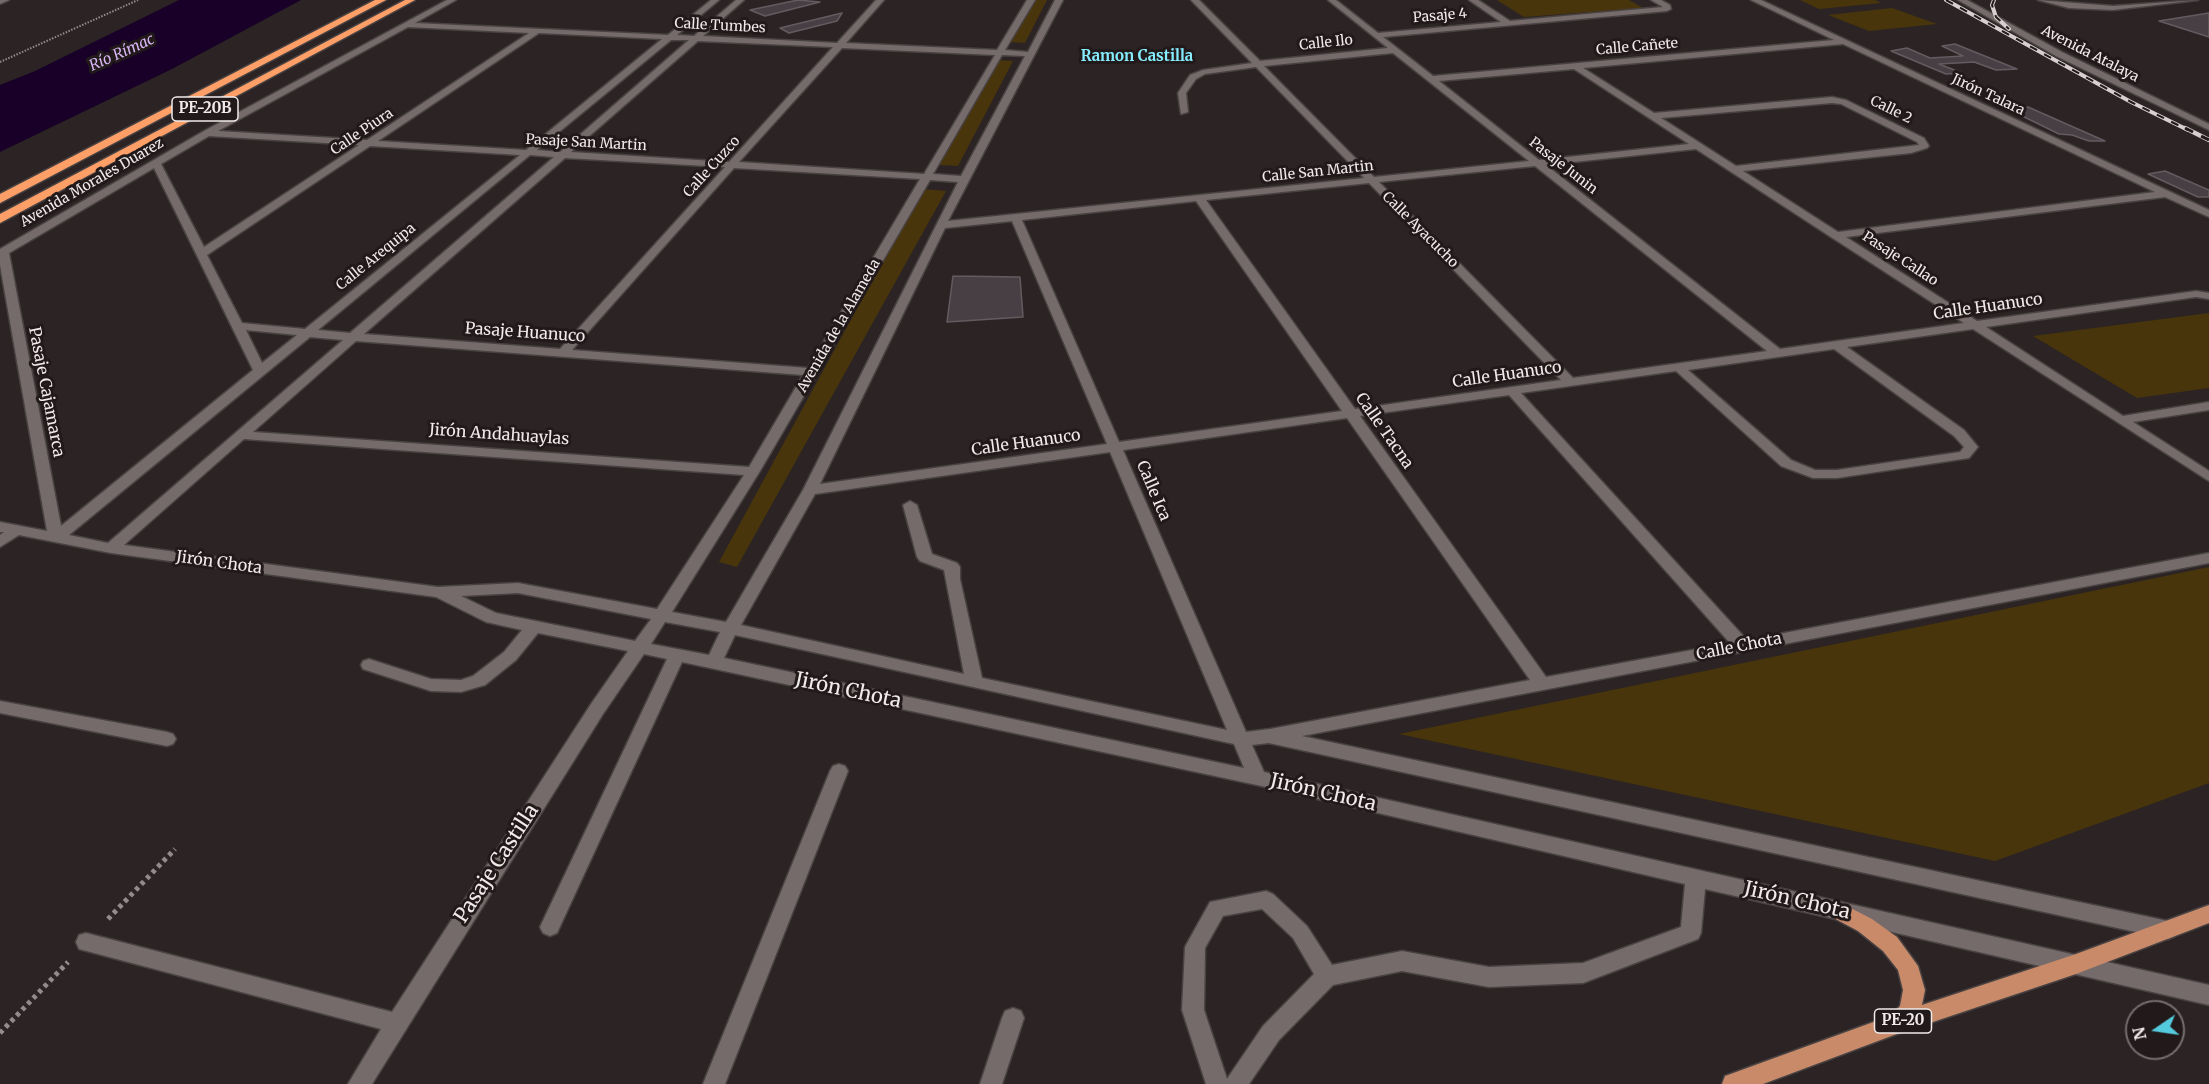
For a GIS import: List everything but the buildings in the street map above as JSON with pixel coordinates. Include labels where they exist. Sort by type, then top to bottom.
[{"type":"highway","name":"Avenida Morales Duarez","points":[[0,199],[382,0]]},
{"type":"highway","name":"Avenida Morales Duarez","points":[[0,219],[411,0]]},
{"type":"main road","points":[[1837,910],[1865,925],[1890,944],[1907,966],[1914,990],[1910,1011],[1894,1024]]},
{"type":"main road","name":"PE-20","points":[[1733,1084],[1894,1024],[2076,964],[2209,914]]},
{"type":"street","points":[[0,2],[5,0]]},
{"type":"street","name":"Avenida Morales Duarez","points":[[1,252],[207,134],[452,0]]},
{"type":"street","name":"Calle Arequipa","points":[[57,538],[715,0]]},
{"type":"street","points":[[111,548],[740,0]]},
{"type":"street","name":"Calle Cuzco","points":[[564,352],[880,0]]},
{"type":"street","name":"Avenida de la Alameda","points":[[640,647],[753,471],[1031,0]]},
{"type":"street","points":[[714,662],[730,629],[810,490],[964,179],[1059,0]]},
{"type":"street","name":"Calle Ayacucho","points":[[1195,0],[1570,382]]},
{"type":"street","name":"Pasaje Junin","points":[[1332,0],[1777,353]]},
{"type":"street","points":[[1473,0],[1510,24]]},
{"type":"street","name":"Pasaje 4","points":[[1377,35],[1667,9],[1655,0]]},
{"type":"street","name":"Jirón Talara","points":[[1755,0],[2209,214]]},
{"type":"street","name":"Avenida Atalaya","points":[[1962,0],[2059,54],[2209,127]]},
{"type":"street","points":[[2042,0],[2069,6],[2113,8],[2194,0]]},
{"type":"street","name":"Calle Tumbes","points":[[408,25],[1030,54]]},
{"type":"street","name":"Calle Piura","points":[[201,254],[537,31]]},
{"type":"street","name":"Calle Cañete","points":[[1432,79],[1844,42]]},
{"type":"street","name":"Calle Ilo","points":[[1184,112],[1182,93],[1193,77],[1203,72],[1396,50]]},
{"type":"street","name":"Pasaje Callao","points":[[1575,66],[2209,477]]},
{"type":"street","name":"Calle 2","points":[[1653,116],[1832,100],[1843,102],[1921,140],[1924,146],[1911,150],[1734,169]]},
{"type":"street","name":"Pasaje San Martin","points":[[207,134],[964,179]]},
{"type":"street","name":"Calle San Martin","points":[[942,225],[1697,146]]},
{"type":"street","points":[[156,163],[260,371]]},
{"type":"street","points":[[1835,235],[2166,194]]},
{"type":"street","name":"Calle Tacna","points":[[1199,198],[1542,684]]},
{"type":"street","name":"Calle Ica","points":[[1016,217],[1257,778]]},
{"type":"street","name":"Pasaje Cajamarca","points":[[1,252],[57,538]]},
{"type":"street","name":"Calle Huanuco","points":[[810,490],[2196,294],[2209,296]]},
{"type":"street","name":"Pasaje Huanuco","points":[[236,326],[812,372]]},
{"type":"street","points":[[1678,367],[1786,463],[1813,474],[1837,474],[1964,455],[1971,447],[1959,433],[1836,345]]},
{"type":"street","points":[[1512,391],[1743,646]]},
{"type":"street","points":[[2121,420],[2209,406]]},
{"type":"street","name":"Jirón Andahuaylas","points":[[241,435],[753,471]]},
{"type":"street","points":[[910,505],[925,557],[952,567],[952,579],[974,683]]},
{"type":"street","name":"Jirón Chota","points":[[0,527],[111,548],[438,592],[518,588],[730,629],[1240,739],[1269,736],[2168,930]]},
{"type":"street","points":[[0,542],[17,530]]},
{"type":"street","name":"Calle Chota","points":[[1269,736],[2209,558]]},
{"type":"street","name":"Jirón Chota","points":[[438,592],[492,618],[677,654],[1257,778],[2209,995]]},
{"type":"street","points":[[369,665],[431,685],[461,686],[479,681],[510,656],[534,626]]},
{"type":"street","name":"Pasaje Castilla","points":[[359,1084],[597,709],[640,647]]},
{"type":"street","points":[[550,927],[677,654]]},
{"type":"street","points":[[0,708],[167,739]]},
{"type":"street","points":[[714,1084],[839,771]]},
{"type":"street","points":[[1236,1084],[1271,1033],[1327,976],[1402,961],[1489,977],[1583,973],[1691,933],[1696,878]]},
{"type":"street","points":[[1217,1084],[1192,1010],[1195,947],[1217,908],[1266,900],[1300,932],[1327,976]]},
{"type":"street","points":[[86,942],[396,1023]]},
{"type":"street","points":[[992,1084],[1013,1018]]},
{"type":"path","points":[[0,62],[138,0]]},
{"type":"shaded area","points":[[1033,0],[1047,0],[1025,43],[1009,42]]},
{"type":"shaded area","points":[[1497,0],[1629,0],[1643,8],[1524,17]]},
{"type":"shaded area","points":[[1800,0],[1875,0],[1881,3],[1819,9]]},
{"type":"shaded area","points":[[1892,8],[1937,24],[1869,31],[1828,15]]},
{"type":"shaded area","points":[[997,60],[1013,61],[958,166],[939,165]]},
{"type":"shaded area","points":[[922,189],[946,191],[737,567],[719,562]]},
{"type":"shaded area","points":[[2209,313],[2209,388],[2137,398],[2033,336]]},
{"type":"shaded area","points":[[2209,567],[2209,783],[1995,861],[1399,734]]},
{"type":"water","name":"Río Rímac","points":[[179,0],[301,0],[172,69],[0,152],[0,85],[35,71]]},
{"type":"railway","points":[[1946,0],[2131,102],[2188,130]]},
{"type":"railway","points":[[1994,0],[1992,5],[1996,17],[2009,29]]},
{"type":"railway","points":[[2185,128],[2209,140]]},
{"type":"district","name":"Ramon Castilla","points":[[1137,57]]}]
